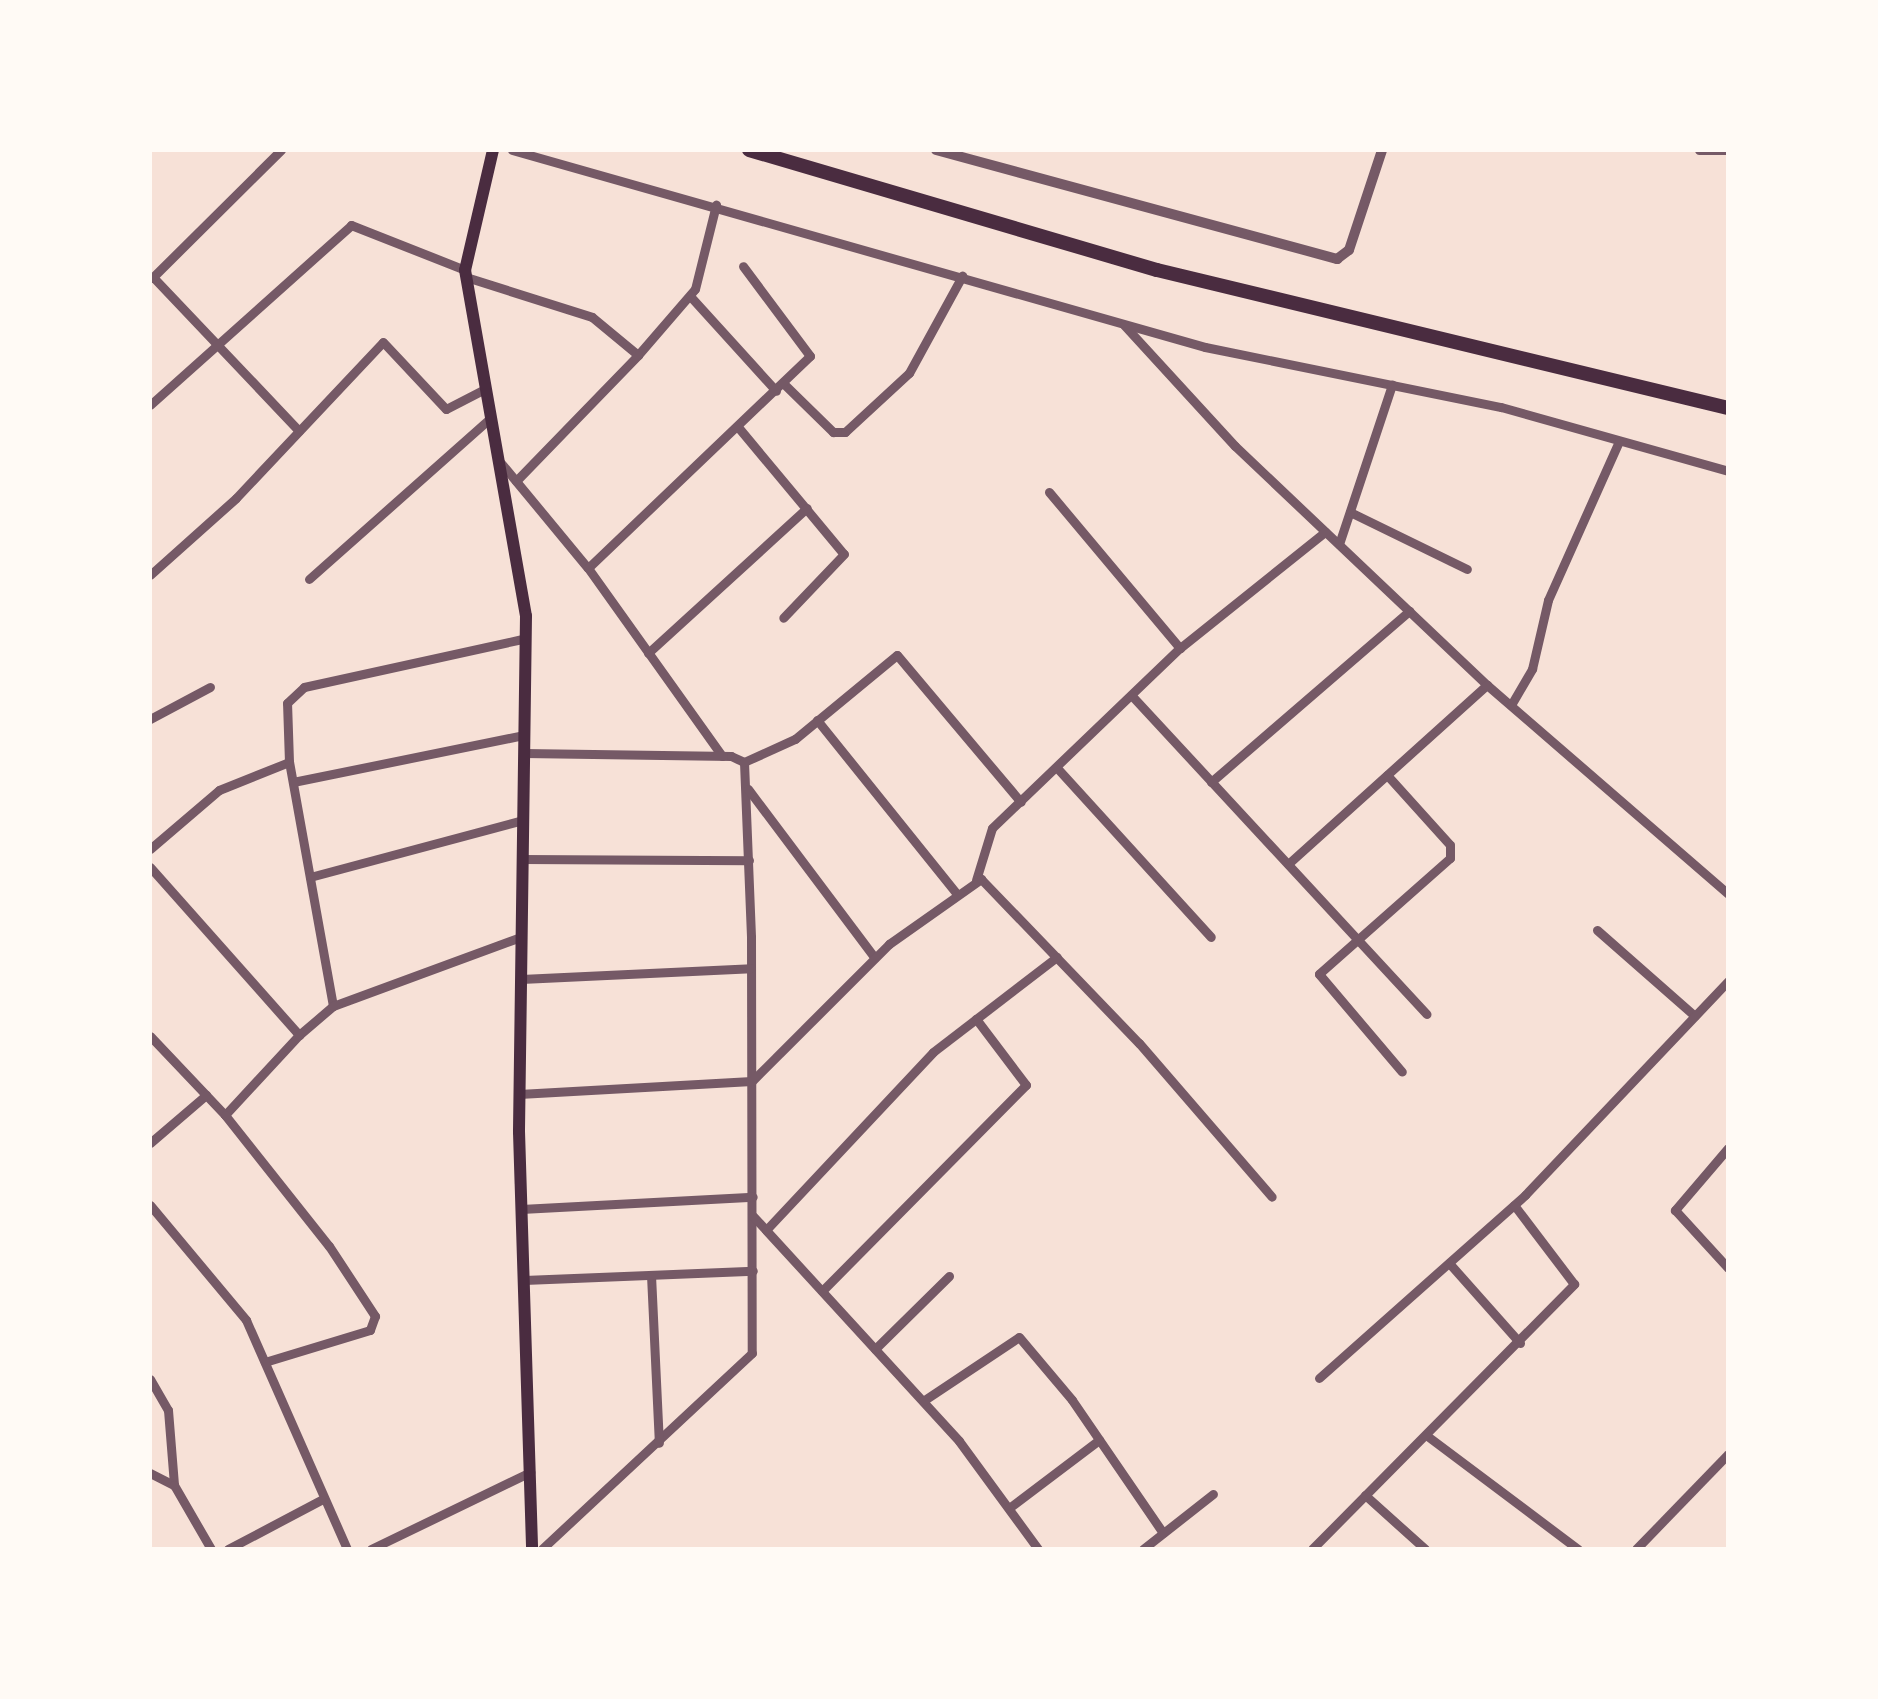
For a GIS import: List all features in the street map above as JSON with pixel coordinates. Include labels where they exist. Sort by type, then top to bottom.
[{"type":"highway","points":[[749,150],[1157,270],[1728,408]]},
{"type":"main road","points":[[494,150],[465,273],[526,638],[519,1094],[532,1549]]},
{"type":"street","points":[[281,150],[151,278],[212,347],[299,431]]},
{"type":"street","points":[[512,150],[1122,323],[1392,385],[1728,472]]},
{"type":"street","points":[[936,150],[1337,259],[1348,250],[1382,150]]},
{"type":"street","points":[[1699,150],[1726,150]]},
{"type":"street","points":[[516,481],[690,296],[700,279],[716,205]]},
{"type":"street","points":[[150,405],[351,225],[465,273],[592,317],[638,355]]},
{"type":"street","points":[[588,568],[807,360],[808,348],[743,266]]},
{"type":"street","points":[[690,296],[780,388],[833,432],[846,432],[909,373],[962,276]]},
{"type":"street","points":[[1122,323],[1235,446],[1487,685],[1728,894]]},
{"type":"street","points":[[150,575],[299,431],[383,342],[446,409],[483,390]]},
{"type":"street","points":[[1339,544],[1392,385]]},
{"type":"street","points":[[309,579],[489,419]]},
{"type":"street","points":[[738,427],[844,554],[783,618]]},
{"type":"street","points":[[1511,705],[1532,669],[1548,600],[1619,441]]},
{"type":"street","points":[[496,457],[588,568],[722,756]]},
{"type":"street","points":[[1048,492],[1180,648]]},
{"type":"street","points":[[648,653],[807,508]]},
{"type":"street","points":[[1350,512],[1467,569]]},
{"type":"street","points":[[519,1094],[752,1081],[875,958],[976,880],[985,837],[1180,648],[1325,532]]},
{"type":"street","points":[[1212,782],[1409,611]]},
{"type":"street","points":[[333,1006],[289,762],[287,704],[304,687],[526,638]]},
{"type":"street","points":[[524,753],[722,756],[744,762],[795,739],[898,654],[1021,802]]},
{"type":"street","points":[[1288,864],[1487,685]]},
{"type":"street","points":[[150,719],[210,687]]},
{"type":"street","points":[[1133,697],[1427,1014]]},
{"type":"street","points":[[817,720],[957,894]]},
{"type":"street","points":[[293,782],[524,734]]},
{"type":"street","points":[[150,848],[220,790],[289,762]]},
{"type":"street","points":[[542,1549],[750,1359],[752,968],[744,762]]},
{"type":"street","points":[[1058,769],[1211,937]]},
{"type":"street","points":[[1387,775],[1452,852],[1322,967],[1321,981],[1402,1072]]},
{"type":"street","points":[[746,787],[875,958]]},
{"type":"street","points":[[310,877],[523,820]]},
{"type":"street","points":[[522,859],[749,860]]},
{"type":"street","points":[[150,867],[299,1035]]},
{"type":"street","points":[[976,880],[986,881],[1057,957],[1272,1197]]},
{"type":"street","points":[[1597,930],[1695,1016]]},
{"type":"street","points":[[225,1115],[299,1035],[333,1006],[521,936]]},
{"type":"street","points":[[766,1230],[926,1059],[1057,957]]},
{"type":"street","points":[[521,978],[752,968]]},
{"type":"street","points":[[1320,1378],[1514,1205],[1728,981]]},
{"type":"street","points":[[822,1291],[1026,1085],[976,1019]]},
{"type":"street","points":[[150,1036],[225,1115],[330,1246],[375,1316],[370,1330],[266,1362]]},
{"type":"street","points":[[150,1144],[206,1095]]},
{"type":"street","points":[[1728,1148],[1674,1210],[1728,1268]]},
{"type":"street","points":[[521,1209],[753,1197]]},
{"type":"street","points":[[150,1205],[236,1305],[266,1362],[320,1500],[346,1549]]},
{"type":"street","points":[[1312,1549],[1574,1284],[1514,1205]]},
{"type":"street","points":[[753,1216],[923,1401],[1038,1549]]},
{"type":"street","points":[[1449,1263],[1520,1342]]},
{"type":"street","points":[[524,1280],[753,1271]]},
{"type":"street","points":[[651,1275],[660,1443]]},
{"type":"street","points":[[875,1349],[949,1276]]},
{"type":"street","points":[[923,1401],[1019,1337],[1099,1440],[1162,1531]]},
{"type":"street","points":[[150,1378],[168,1410],[174,1485],[211,1549]]},
{"type":"street","points":[[1426,1435],[1578,1549]]},
{"type":"street","points":[[1008,1508],[1099,1440]]},
{"type":"street","points":[[1636,1549],[1728,1454]]},
{"type":"street","points":[[371,1549],[530,1472]]},
{"type":"street","points":[[150,1473],[174,1485]]},
{"type":"street","points":[[1143,1549],[1213,1494]]},
{"type":"street","points":[[1365,1495],[1425,1549]]},
{"type":"street","points":[[228,1549],[320,1500]]}]
